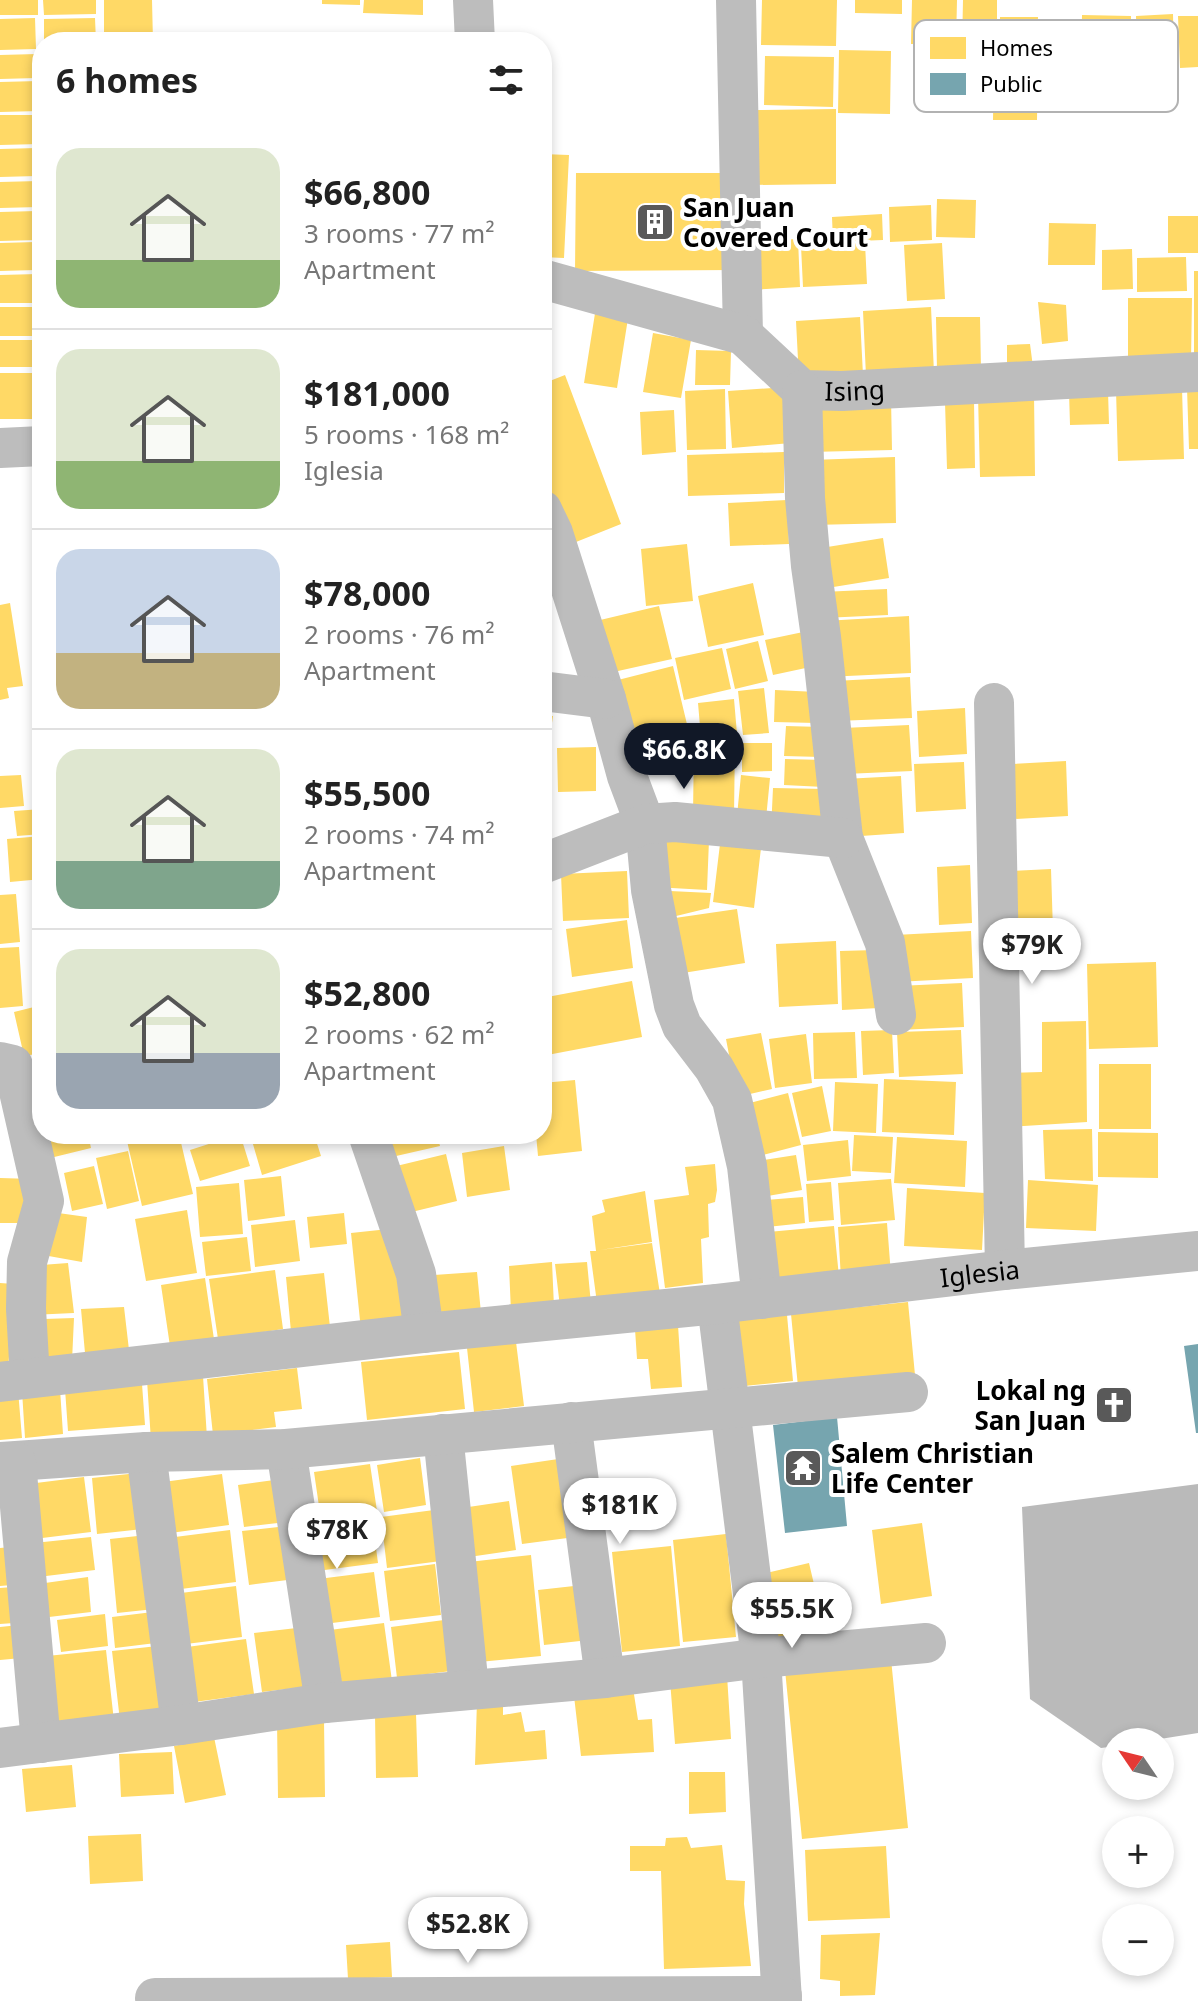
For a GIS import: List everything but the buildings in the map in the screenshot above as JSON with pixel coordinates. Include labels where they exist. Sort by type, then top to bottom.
[{"type":"street","points":[[473,0],[475,32]]},
{"type":"street","points":[[736,0],[743,335]]},
{"type":"street","name":"Ising","points":[[552,282],[743,335],[802,390],[842,391],[1198,372]]},
{"type":"street","points":[[802,390],[805,498],[811,566],[843,838],[885,943],[896,1015]]},
{"type":"street","points":[[0,448],[32,446]]},
{"type":"street","points":[[552,531],[606,699],[627,776],[645,824],[651,890],[674,1005],[682,1026],[714,1068],[732,1100],[747,1166],[762,1299]]},
{"type":"street","points":[[552,692],[606,699]]},
{"type":"street","points":[[994,703],[1005,1270]]},
{"type":"street","points":[[552,860],[645,824],[675,822],[843,838]]},
{"type":"street","points":[[18,1061],[32,1136]]},
{"type":"street","points":[[15,1380],[26,1309],[27,1262],[44,1201],[33,1144]]},
{"type":"street","points":[[371,1144],[416,1274],[424,1333]]},
{"type":"street","name":"Iglesia","points":[[15,1380],[1198,1251]]},
{"type":"street","points":[[155,1998],[782,1998],[761,1658],[717,1304]]},
{"type":"street","points":[[41,1743],[8,1462],[146,1452],[286,1449],[908,1392]]},
{"type":"street","points":[[571,1422],[605,1678]]},
{"type":"street","points":[[443,1434],[469,1688]]},
{"type":"street","points":[[286,1449],[325,1703]]},
{"type":"street","points":[[146,1452],[181,1725]]},
{"type":"street","points":[[0,1748],[325,1703],[605,1678],[761,1658],[926,1643]]},
{"type":"shaded area","points":[[1198,1484],[1198,1733],[1174,1737],[1174,1728],[1102,1728],[1101,1748],[1030,1699],[1022,1507]]},
{"type":"place","name":"San Juan Covered Court","points":[[655,222]]},
{"type":"place","name":"Lokal ng San Juan","points":[[1114,1405]]},
{"type":"place","name":"Salem Christian Life Center","points":[[803,1468]]}]
